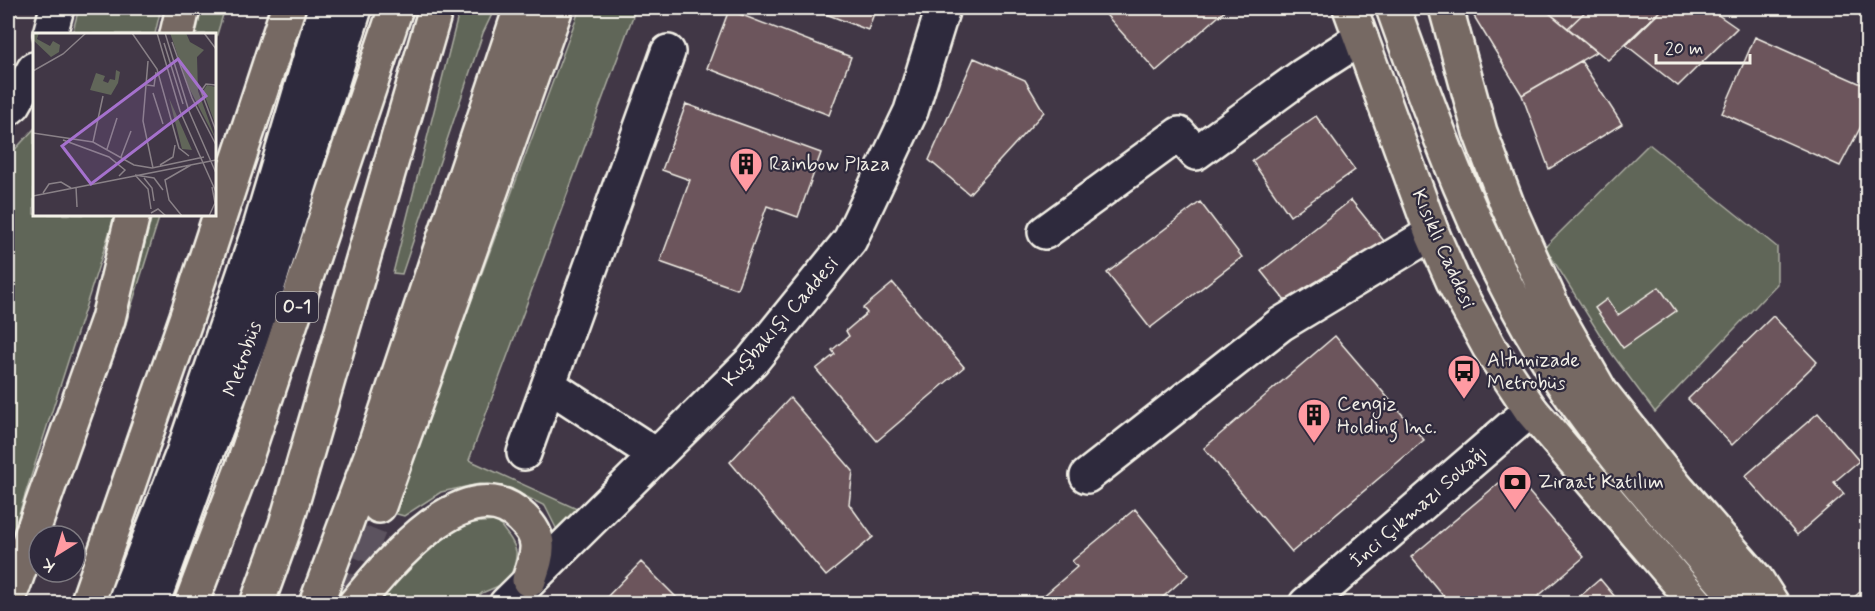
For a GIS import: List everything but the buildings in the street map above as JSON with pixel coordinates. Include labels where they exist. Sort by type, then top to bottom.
[{"type":"main road","points":[[177,33],[183,8]]},
{"type":"main road","points":[[87,603],[187,316],[288,8]]},
{"type":"main road","name":"O-1","points":[[191,603],[243,466],[396,8]]},
{"type":"main road","points":[[257,603],[286,524],[436,8]]},
{"type":"main road","points":[[316,603],[375,445],[521,8]]},
{"type":"main road","points":[[379,506],[556,8]]},
{"type":"main road","name":"Kısıklı Caddesi","points":[[1350,8],[1432,233],[1453,281],[1489,347],[1531,410],[1697,603]]},
{"type":"main road","points":[[1393,8],[1449,163],[1496,268],[1546,357],[1596,430],[1742,603]]},
{"type":"main road","points":[[1446,8],[1480,132],[1507,204],[1555,312],[1600,391],[1676,487],[1756,579],[1772,603]]},
{"type":"main road","points":[[8,602],[108,319],[133,216]]},
{"type":"main road","points":[[355,603],[389,562],[433,524],[460,508],[486,502],[510,506],[534,529],[538,552],[529,580]]},
{"type":"street","points":[[50,33],[57,8]]},
{"type":"street","name":"Metrobüs","points":[[124,603],[183,453],[261,224],[325,8]]},
{"type":"street","name":"Metrobüs","points":[[152,603],[252,337],[355,8]]},
{"type":"street","name":"Kuşbakışı Caddesi","points":[[506,603],[752,361],[850,240],[911,111],[943,8]]},
{"type":"street","points":[[1045,232],[1179,134],[1196,153],[1302,76],[1361,38]]},
{"type":"street","points":[[524,453],[550,386],[668,52]]},
{"type":"street","points":[[8,109],[14,104],[33,71]]},
{"type":"street","points":[[1087,476],[1281,324],[1432,233]]},
{"type":"street","points":[[550,386],[656,455]]},
{"type":"street","name":"İnci Çıkmazı Sokağı","points":[[1306,603],[1531,410]]},
{"type":"green space","points":[[8,8],[17,8],[8,40]]},
{"type":"green space","points":[[79,8],[161,8],[155,33],[72,33]]},
{"type":"green space","points":[[202,8],[225,8],[216,38],[216,33],[196,33]]},
{"type":"green space","points":[[460,8],[495,8],[483,33],[402,274],[393,273]]},
{"type":"green space","points":[[580,8],[636,8],[469,460],[577,509],[558,532],[545,506],[509,488],[479,484],[441,492],[404,516],[393,513]]},
{"type":"green space","points":[[33,130],[33,216],[115,216],[8,548],[8,157]]},
{"type":"green space","points":[[1649,144],[1777,247],[1777,284],[1655,412],[1612,354],[1545,247]]},
{"type":"green space","points":[[152,216],[160,216],[123,333]]},
{"type":"green space","points":[[497,521],[510,537],[516,550],[515,563],[508,582],[482,593],[472,603],[375,604],[402,564],[456,524]]},
{"type":"tunnel","points":[[339,604],[379,506]]},
{"type":"place","name":"Rainbow Plaza","points":[[746,193]]},
{"type":"place","name":"Altunizade Metrobüs","points":[[1464,400]]},
{"type":"place","name":"Cengiz Holding Inc.","points":[[1314,444]]},
{"type":"place","name":"Ziraat Katılım","points":[[1515,511]]}]
